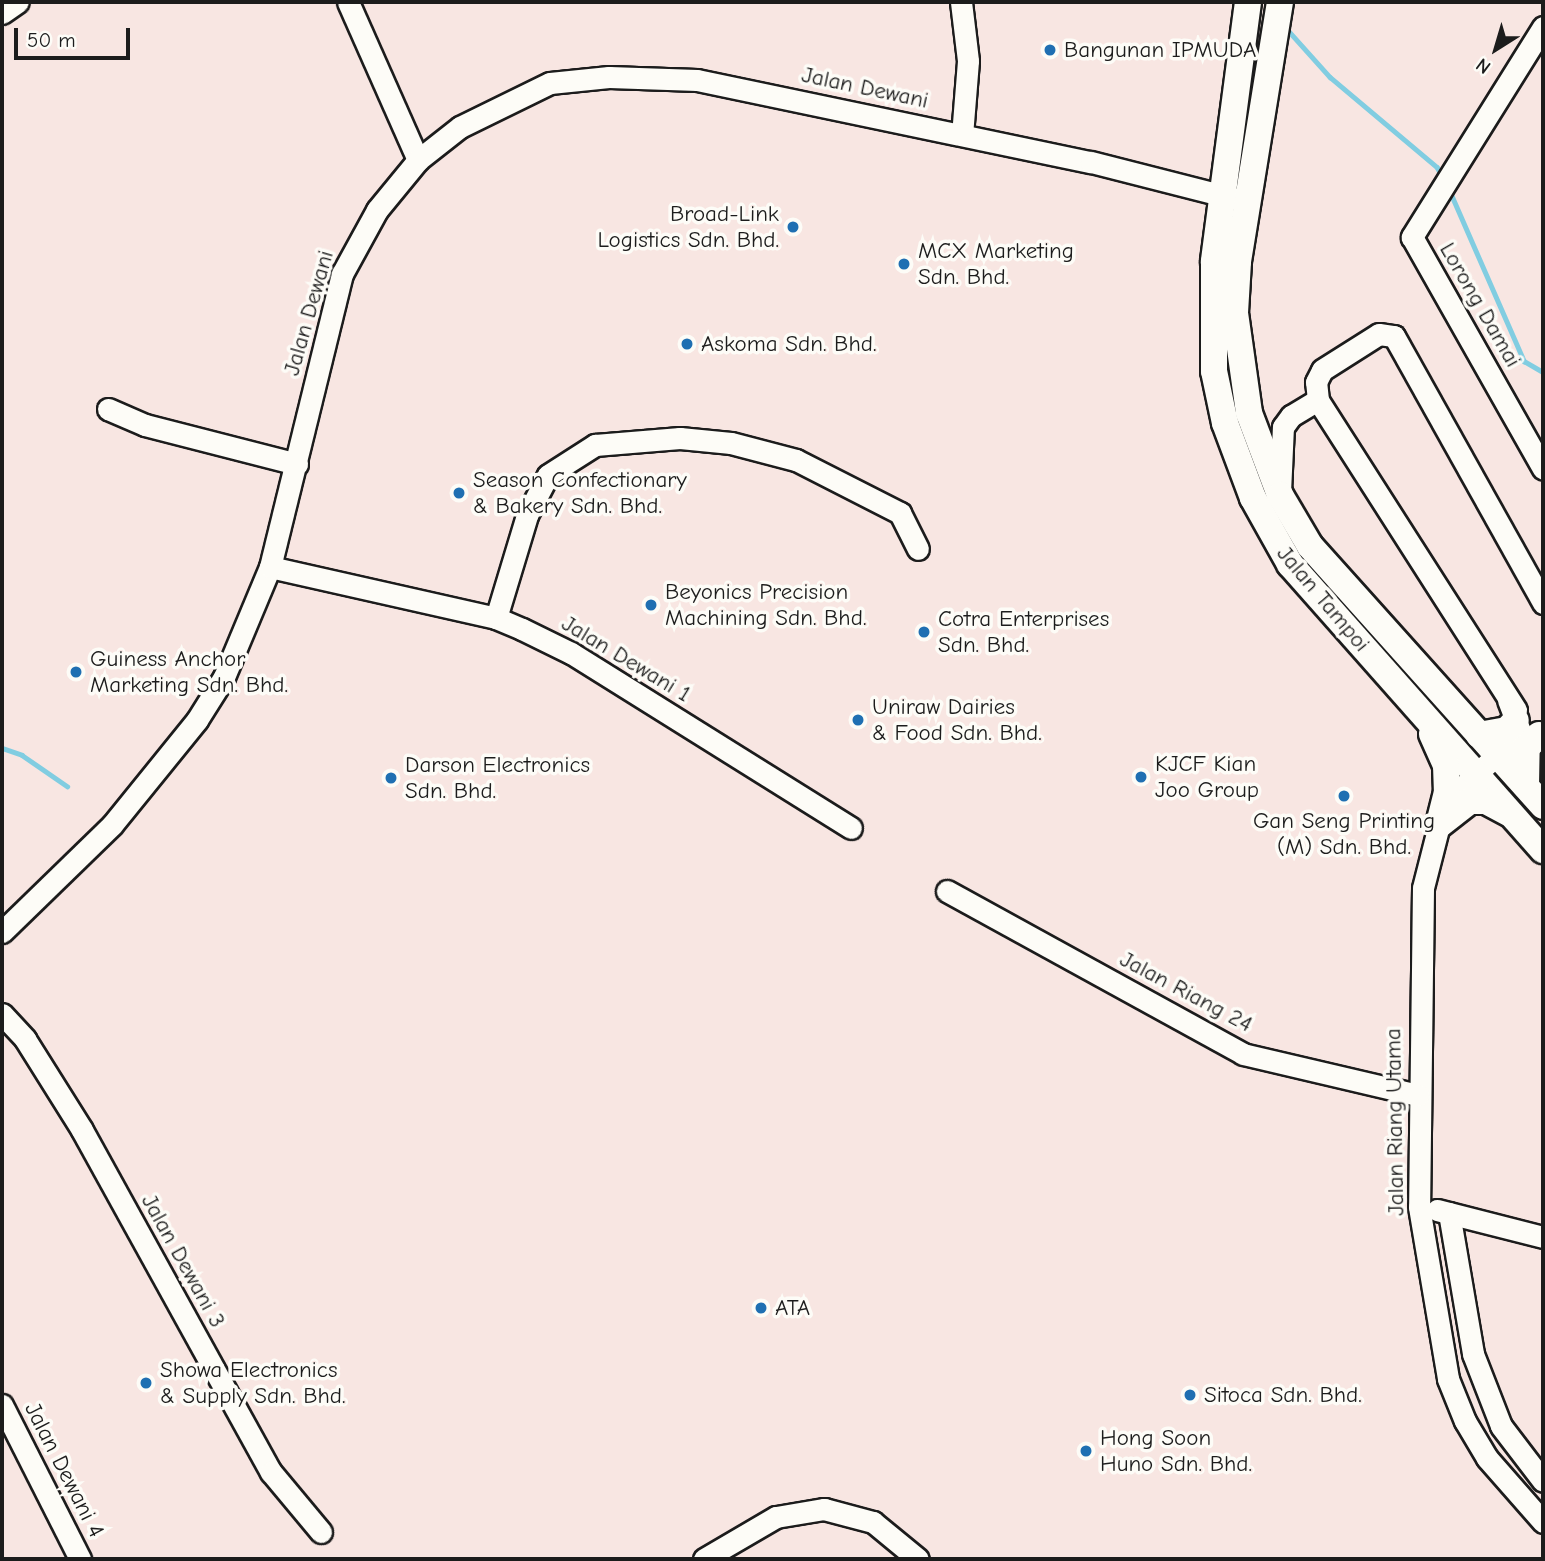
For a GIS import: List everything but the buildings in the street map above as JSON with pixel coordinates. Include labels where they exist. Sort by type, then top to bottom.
[{"type":"main road","name":"Jalan Tampoi","points":[[1280,6],[1248,202],[1235,313],[1239,366],[1249,413],[1280,495],[1310,546],[1535,796]]},
{"type":"main road","name":"Jalan Tampoi","points":[[1247,10],[1214,262],[1214,371],[1225,423],[1242,472],[1268,531],[1290,564],[1543,850]]},
{"type":"main road","points":[[1479,735],[1507,730],[1512,710]]},
{"type":"main road","points":[[1424,717],[1446,765],[1447,792],[1439,825]]},
{"type":"main road","points":[[1535,796],[1527,747],[1541,736]]},
{"type":"main road","points":[[1439,825],[1470,801],[1486,801],[1512,814]]},
{"type":"street","points":[[2,13],[18,2]]},
{"type":"street","points":[[348,2],[418,160]]},
{"type":"street","points":[[961,2],[968,61],[962,135]]},
{"type":"street","name":"Lorong Damai","points":[[1543,27],[1437,191],[1416,229],[1415,245],[1543,469]]},
{"type":"street","name":"Jalan Dewani","points":[[2,932],[113,825],[197,720],[243,638],[270,566],[342,274],[377,210],[418,160],[460,127],[503,103],[550,83],[609,77],[697,80],[962,135],[1248,202]]},
{"type":"street","points":[[1541,736],[1512,710],[1318,400],[1316,382],[1322,370],[1379,334],[1394,336],[1543,603]]},
{"type":"street","points":[[1280,495],[1283,427],[1291,416],[1318,400]]},
{"type":"street","points":[[108,409],[145,425],[297,464]]},
{"type":"street","points":[[496,618],[527,515],[548,475],[595,445],[680,438],[731,443],[796,460],[900,513],[918,549]]},
{"type":"street","name":"Jalan Dewani 1","points":[[270,566],[496,618],[571,653],[851,828]]},
{"type":"street","name":"Jalan Riang Utama","points":[[1512,710],[1516,737],[1458,791],[1439,825],[1423,888],[1418,1095],[1419,1207],[1448,1378],[1487,1458],[1543,1522]]},
{"type":"street","name":"Jalan Riang 24","points":[[947,891],[1243,1054],[1418,1095]]},
{"type":"street","name":"Jalan Dewani 3","points":[[2,1014],[32,1049],[82,1130],[271,1472],[321,1532]]},
{"type":"street","points":[[1419,1207],[1543,1237]]},
{"type":"street","points":[[1448,1213],[1473,1354],[1501,1426],[1543,1482]]},
{"type":"street","name":"Jalan Dewani 4","points":[[2,1405],[80,1559]]},
{"type":"street","points":[[704,1559],[776,1517],[824,1509],[873,1522],[918,1559]]},
{"type":"waterway","points":[[1286,28],[1330,77],[1437,167],[1442,176]]},
{"type":"waterway","points":[[1449,189],[1524,361],[1543,372]]},
{"type":"waterway","points":[[2,748],[22,755],[67,786]]},
{"type":"place","name":"Bangunan IPMUDA","points":[[1050,50]]},
{"type":"place","name":"Broad-Link Logistics Sdn. Bhd.","points":[[793,227]]},
{"type":"place","name":"MCX Marketing Sdn. Bhd.","points":[[904,264]]},
{"type":"place","name":"Askoma Sdn. Bhd.","points":[[687,344]]},
{"type":"place","name":"Season Confectionary & Bakery Sdn. Bhd.","points":[[459,493]]},
{"type":"place","name":"Beyonics Precision Machining Sdn. Bhd.","points":[[651,605]]},
{"type":"place","name":"Cotra Enterprises Sdn. Bhd.","points":[[924,632]]},
{"type":"place","name":"Guiness Anchor Marketing Sdn. Bhd.","points":[[76,672]]},
{"type":"place","name":"Uniraw Dairies & Food Sdn. Bhd.","points":[[858,720]]},
{"type":"place","name":"KJCF Kian Joo Group","points":[[1141,777]]},
{"type":"place","name":"Darson Electronics Sdn. Bhd.","points":[[391,778]]},
{"type":"place","name":"Gan Seng Printing (M) Sdn. Bhd.","points":[[1344,796]]},
{"type":"place","name":"ATA","points":[[761,1308]]},
{"type":"place","name":"Showa Electronics & Supply Sdn. Bhd.","points":[[146,1383]]},
{"type":"place","name":"Sitoca Sdn. Bhd.","points":[[1190,1395]]},
{"type":"place","name":"Hong Soon Huno Sdn. Bhd.","points":[[1086,1451]]}]
